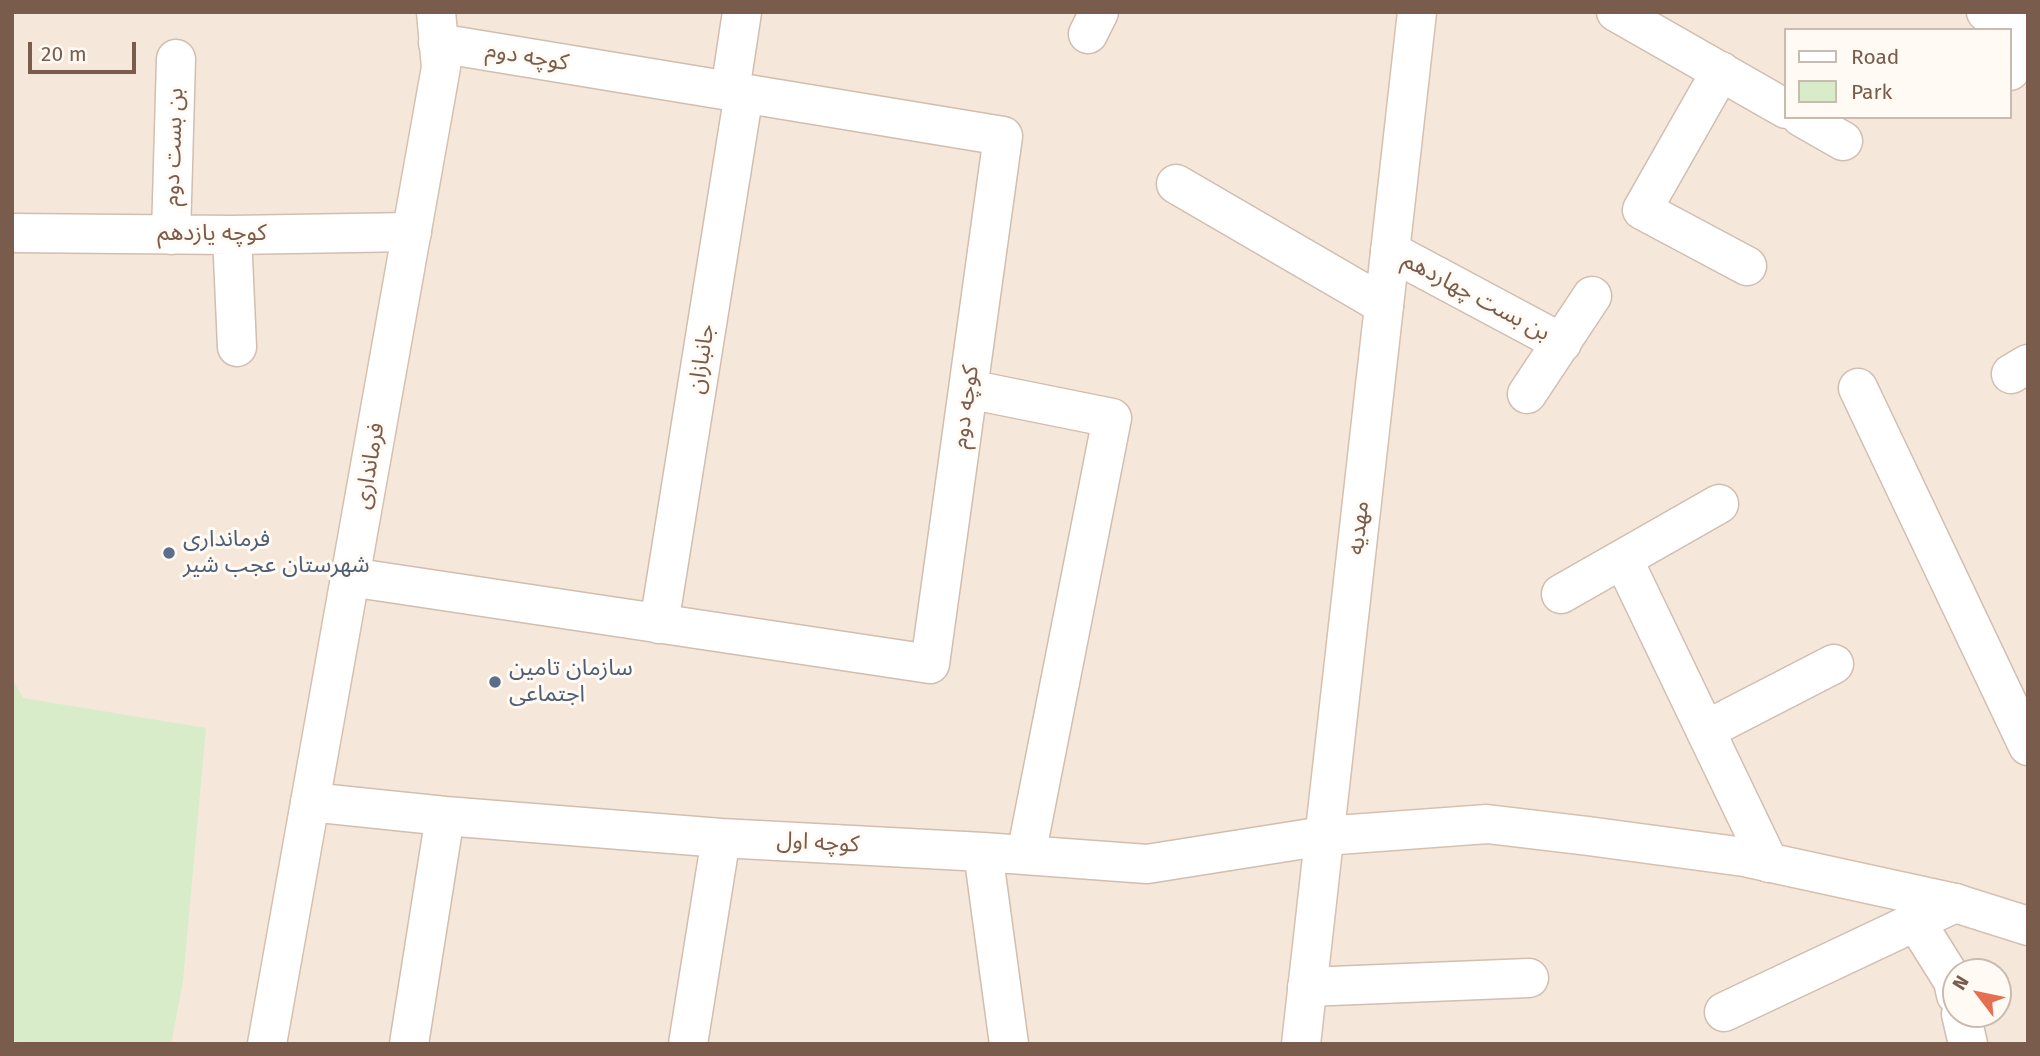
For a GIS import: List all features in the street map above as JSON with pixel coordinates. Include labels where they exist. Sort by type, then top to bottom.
[{"type":"street","name":"جانبازان","points":[[659,624],[737,92],[742,12]]},
{"type":"street","name":"مهدیه","points":[[1301,1044],[1417,12]]},
{"type":"street","points":[[1616,12],[1784,108]]},
{"type":"street","points":[[1986,12],[2028,35]]},
{"type":"street","name":"کوچه دوم","points":[[350,578],[930,664],[1003,136],[737,92],[437,28]]},
{"type":"street","name":"فرمانداری","points":[[267,1044],[441,67],[437,28]]},
{"type":"street","points":[[2012,68],[2028,43]]},
{"type":"street","name":"بن بست دوم","points":[[172,235],[176,59]]},
{"type":"street","points":[[1721,71],[1642,210],[1747,266]]},
{"type":"street","points":[[1804,119],[1843,141]]},
{"type":"street","points":[[1176,184],[1384,305]]},
{"type":"street","name":"کوچه یازدهم","points":[[12,233],[232,235],[412,232]]},
{"type":"street","points":[[232,235],[237,347]]},
{"type":"street","name":"بن بست چهاردهم","points":[[1390,250],[1562,343]]},
{"type":"street","points":[[1527,394],[1592,296]]},
{"type":"street","points":[[968,388],[1112,418],[1026,855]]},
{"type":"street","points":[[1858,388],[2028,746]]},
{"type":"street","points":[[1561,593],[1719,504]]},
{"type":"street","points":[[1623,559],[1769,863]]},
{"type":"street","points":[[1706,730],[1834,664]]},
{"type":"street","name":"کوچه اول","points":[[310,802],[445,817],[722,838],[1147,864],[1324,836],[1487,824],[1640,843],[1769,863],[1955,903],[2028,926]]},
{"type":"street","points":[[409,1044],[445,817]]},
{"type":"street","points":[[688,1044],[722,838]]},
{"type":"street","points":[[983,852],[1009,1044]]},
{"type":"street","points":[[1724,1012],[1955,903]]},
{"type":"street","points":[[1916,922],[1942,965]]},
{"type":"street","points":[[1307,988],[1529,978]]},
{"type":"shaded area","points":[[12,12],[2028,12],[2028,1044],[12,1044]]},
{"type":"green space","points":[[12,678],[23,698],[206,728],[183,981],[171,1044],[39,1044],[12,1041]]},
{"type":"place","name":"فرمانداری شهرستان عجب شیر","points":[[169,553]]},
{"type":"place","name":"سازمان تامین اجتماعی","points":[[495,682]]}]
